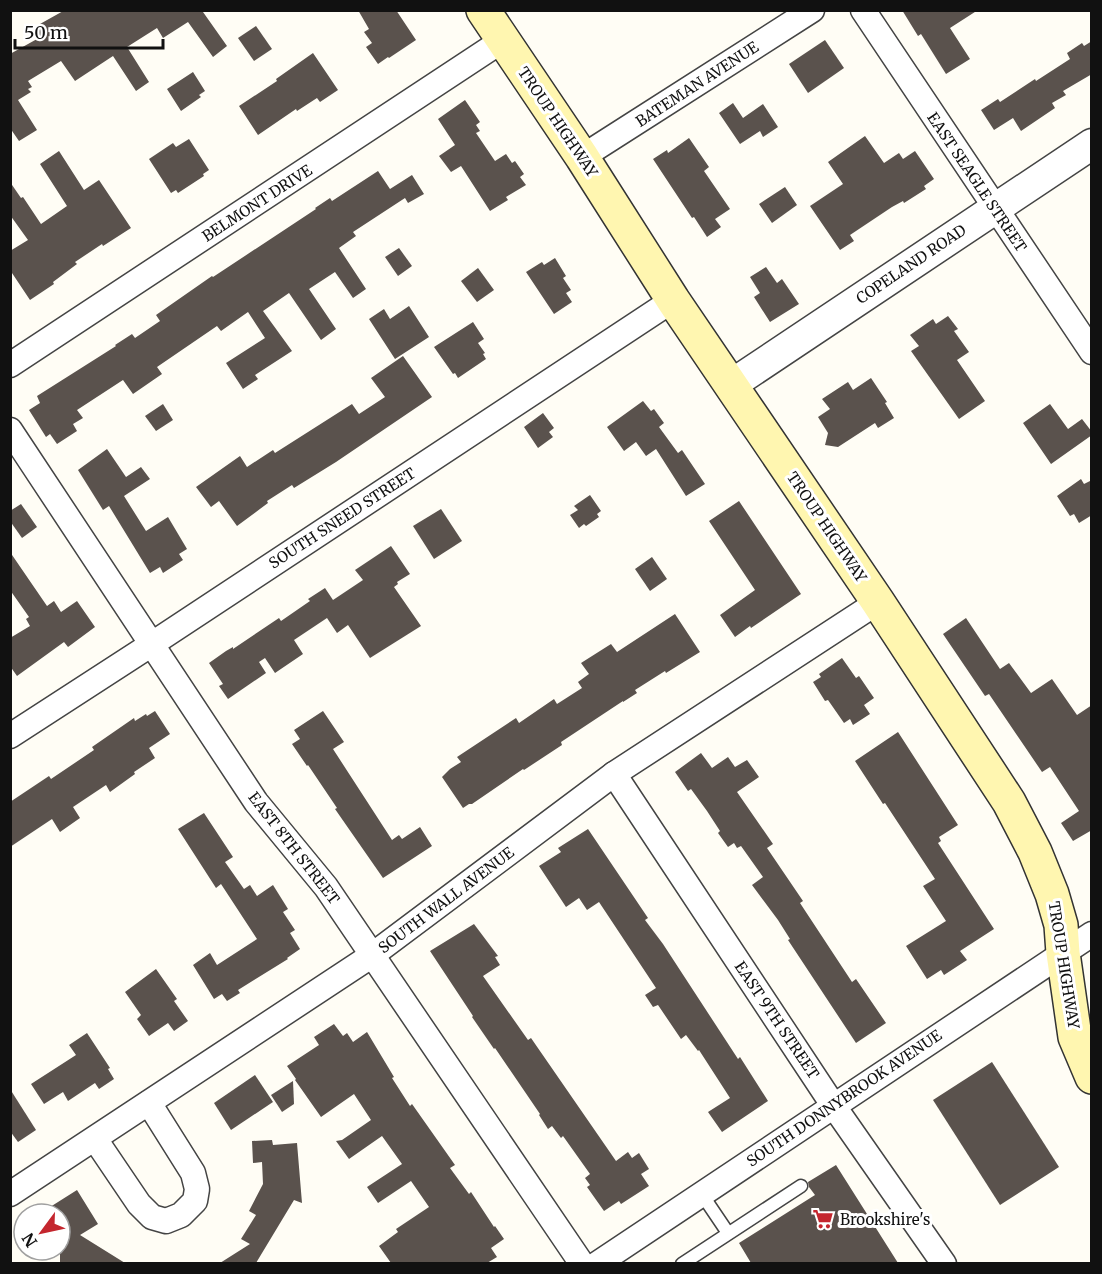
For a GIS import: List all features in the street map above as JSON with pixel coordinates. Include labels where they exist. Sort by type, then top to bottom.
[{"type":"main road","name":"TROUP HIGHWAY","points":[[483,10],[582,157],[673,300],[878,602],[1009,802],[1035,852],[1052,894],[1061,925],[1075,1037],[1092,1077]]},
{"type":"street","name":"BATEMAN AVENUE","points":[[582,157],[812,10]]},
{"type":"street","name":"EAST SEAGLE STREET","points":[[863,10],[1092,352]]},
{"type":"street","name":"BELMONT DRIVE","points":[[10,365],[503,40]]},
{"type":"street","name":"COPELAND ROAD","points":[[731,385],[1092,144]]},
{"type":"street","name":"SOUTH SNEED STREET","points":[[10,736],[673,300]]},
{"type":"street","name":"EAST 8TH STREET","points":[[10,430],[256,802],[326,888],[582,1263]]},
{"type":"street","name":"SOUTH WALL AVENUE","points":[[10,1194],[371,956],[614,774],[878,602]]},
{"type":"street","name":"EAST 9TH STREET","points":[[614,774],[833,1105],[944,1263]]},
{"type":"street","name":"SOUTH DONNYBROOK AVENUE","points":[[597,1263],[1092,934]]},
{"type":"street","points":[[95,1138],[139,1204],[152,1217],[166,1221],[181,1215],[195,1201],[197,1189],[193,1173],[149,1103]]},
{"type":"lane","points":[[682,1263],[801,1186]]},
{"type":"lane","points":[[701,1194],[728,1233]]},
{"type":"building","points":[[65,10],[205,10],[203,12],[227,46],[213,57],[188,22],[163,38],[157,28],[127,47],[149,82],[136,91],[113,56],[75,81],[61,61],[28,81],[32,87],[28,89],[31,92],[18,100],[37,130],[19,141],[10,128],[10,54],[37,39],[31,29]]},
{"type":"building","points":[[358,10],[396,10],[416,40],[378,64],[366,47],[372,43],[364,32],[369,29]]},
{"type":"building","points":[[902,10],[978,10],[950,28],[970,59],[946,74],[921,34],[918,36]]},
{"type":"building","points":[[256,26],[272,49],[254,61],[238,38]]},
{"type":"building","points":[[825,40],[844,68],[808,93],[789,64]]},
{"type":"building","points":[[1092,41],[1092,74],[1063,91],[1066,95],[1052,103],[1055,108],[1021,131],[1013,118],[994,130],[981,110],[998,99],[1000,102],[1035,79],[1036,81],[1070,59],[1067,53],[1082,43],[1084,46]]},
{"type":"building","points":[[313,53],[338,90],[320,102],[317,98],[297,111],[296,109],[258,135],[239,106],[277,81],[276,79]]},
{"type":"building","points":[[193,72],[205,91],[199,95],[201,97],[181,111],[167,89]]},
{"type":"building","points":[[465,100],[480,122],[476,125],[480,131],[476,133],[495,161],[506,154],[512,163],[515,161],[524,174],[520,177],[526,185],[506,197],[508,200],[490,211],[461,166],[451,172],[439,156],[455,145],[438,119]]},
{"type":"building","points":[[733,103],[743,118],[763,104],[778,127],[763,137],[760,131],[740,144],[719,113]]},
{"type":"building","points":[[865,136],[884,163],[899,153],[903,159],[915,151],[934,179],[924,186],[926,189],[904,203],[903,201],[892,207],[850,235],[854,241],[840,250],[810,206],[843,184],[828,162]]},
{"type":"building","points":[[689,138],[709,167],[704,171],[730,209],[715,219],[721,227],[707,237],[653,159],[667,150],[668,153]]},
{"type":"building","points":[[189,139],[209,170],[203,174],[204,176],[178,193],[176,190],[171,193],[149,159],[173,143],[176,147]]},
{"type":"building","points":[[59,151],[84,190],[99,180],[131,228],[75,262],[77,264],[53,282],[54,284],[30,300],[10,270],[10,251],[28,240],[10,215],[10,182],[41,224],[67,206],[40,164]]},
{"type":"building","points":[[378,171],[390,189],[412,175],[424,194],[408,203],[405,198],[353,232],[356,236],[339,248],[366,289],[353,298],[335,272],[309,289],[336,329],[321,340],[289,293],[263,311],[292,351],[255,375],[258,379],[243,389],[226,363],[265,338],[248,312],[221,331],[217,326],[157,367],[162,374],[133,394],[123,380],[77,410],[83,418],[73,424],[77,431],[57,444],[50,434],[46,437],[29,410],[40,403],[37,396],[132,334],[135,338],[160,321],[156,315],[212,276],[330,198],[332,201]]},
{"type":"building","points":[[785,187],[797,205],[772,223],[759,204]]},
{"type":"building","points":[[399,248],[412,266],[398,276],[385,257]]},
{"type":"building","points":[[555,258],[566,276],[563,278],[571,290],[566,293],[572,302],[554,314],[526,272],[542,262],[544,265]]},
{"type":"building","points":[[766,267],[777,283],[782,279],[799,304],[770,322],[754,297],[760,293],[750,277]]},
{"type":"building","points":[[478,268],[494,290],[477,302],[461,281]]},
{"type":"building","points":[[409,306],[429,337],[395,359],[369,319],[384,309],[390,319]]},
{"type":"building","points":[[948,316],[958,329],[954,331],[969,352],[957,360],[985,401],[959,419],[911,351],[919,346],[910,335],[933,319],[936,324]]},
{"type":"building","points":[[473,322],[484,339],[478,343],[486,359],[458,378],[434,347]]},
{"type":"building","points":[[403,356],[432,397],[336,462],[294,488],[292,485],[267,501],[268,503],[237,526],[219,501],[211,507],[196,487],[240,456],[247,467],[273,450],[275,453],[352,404],[359,414],[385,397],[371,378]]},
{"type":"building","points":[[871,378],[887,402],[885,403],[894,418],[878,428],[875,423],[838,447],[825,445],[828,433],[818,417],[830,409],[822,399],[848,382],[853,390]]},
{"type":"building","points":[[643,401],[651,411],[654,409],[664,423],[659,427],[678,453],[682,450],[705,484],[686,496],[656,449],[646,456],[636,442],[624,451],[607,427]]},
{"type":"building","points":[[163,404],[173,420],[156,431],[145,416]]},
{"type":"building","points":[[1050,404],[1068,429],[1082,419],[1092,432],[1092,435],[1051,464],[1023,423]]},
{"type":"building","points":[[543,413],[554,428],[549,432],[553,437],[538,448],[524,427]]},
{"type":"building","points":[[107,449],[126,477],[141,467],[150,479],[124,496],[146,531],[168,517],[187,549],[179,554],[183,560],[163,573],[160,567],[150,573],[109,506],[103,510],[78,470]]},
{"type":"building","points":[[1081,479],[1084,484],[1092,480],[1092,515],[1079,523],[1074,514],[1070,516],[1057,496]]},
{"type":"building","points":[[590,495],[601,511],[597,514],[599,517],[579,528],[570,515],[578,510],[574,506]]},
{"type":"building","points":[[739,501],[801,594],[735,637],[720,615],[755,590],[709,521]]},
{"type":"building","points":[[21,504],[37,527],[22,538],[10,521],[10,511]]},
{"type":"building","points":[[441,509],[462,541],[434,559],[413,526]]},
{"type":"building","points":[[391,546],[410,574],[397,582],[398,584],[394,587],[421,626],[370,658],[348,625],[337,633],[327,618],[294,640],[303,654],[275,673],[265,658],[259,662],[266,673],[228,699],[219,686],[223,684],[209,663],[279,618],[281,621],[325,588],[333,600],[363,580],[355,570]]},
{"type":"building","points":[[10,552],[47,606],[54,601],[61,612],[77,601],[95,627],[68,647],[64,642],[17,676],[10,666],[10,638],[30,626],[26,619],[29,617],[10,590]]},
{"type":"building","points":[[652,557],[667,579],[650,591],[635,569]]},
{"type":"building","points":[[675,614],[700,652],[635,690],[637,693],[561,742],[562,745],[463,808],[442,777],[461,762],[457,757],[516,718],[519,723],[554,699],[557,704],[582,688],[578,682],[589,674],[581,663],[611,644],[617,652]]},
{"type":"building","points":[[966,618],[1000,669],[1009,663],[1031,693],[1052,679],[1077,715],[1092,705],[1092,830],[1073,841],[1061,823],[1079,811],[1050,767],[1042,772],[989,694],[985,696],[943,634]]},
{"type":"building","points":[[842,658],[856,678],[859,676],[874,698],[864,705],[870,714],[853,725],[850,719],[844,723],[828,700],[825,701],[813,682],[821,677],[819,674]]},
{"type":"building","points":[[155,711],[170,734],[149,748],[155,758],[110,792],[106,785],[73,807],[80,818],[60,832],[52,819],[10,847],[10,802],[49,776],[51,779],[94,750],[92,747],[134,718],[135,721]]},
{"type":"building","points":[[323,711],[344,742],[333,749],[392,840],[399,835],[402,839],[420,827],[432,846],[383,878],[292,744],[300,739],[294,730]]},
{"type":"building","points":[[898,732],[958,825],[939,837],[941,841],[938,843],[994,929],[960,951],[967,960],[944,975],[941,970],[927,979],[906,946],[946,921],[923,886],[935,879],[855,761]]},
{"type":"building","points":[[701,753],[712,768],[728,757],[735,767],[747,760],[759,777],[737,792],[773,844],[767,848],[803,901],[800,903],[852,982],[856,979],[886,1023],[856,1043],[788,940],[790,939],[778,920],[752,885],[763,877],[741,846],[737,848],[734,843],[728,847],[707,811],[691,789],[688,791],[675,772]]},
{"type":"building","points":[[204,813],[233,857],[225,862],[244,889],[250,885],[257,896],[273,885],[288,909],[283,912],[295,930],[290,933],[300,949],[238,990],[240,993],[227,1001],[222,994],[214,999],[193,965],[210,953],[217,965],[257,939],[221,884],[216,888],[178,829]]},
{"type":"building","points":[[588,829],[648,918],[645,920],[768,1101],[722,1132],[708,1112],[730,1098],[699,1050],[686,1035],[681,1039],[658,1005],[653,1007],[645,995],[656,988],[599,902],[587,910],[579,898],[566,907],[539,866],[561,852],[558,848]]},
{"type":"building","points":[[474,924],[498,956],[495,957],[500,965],[483,976],[528,1040],[531,1038],[616,1161],[628,1152],[632,1158],[639,1153],[649,1169],[641,1174],[649,1186],[621,1204],[619,1201],[604,1211],[587,1187],[590,1185],[585,1178],[590,1174],[563,1136],[561,1138],[552,1126],[548,1129],[430,951]]},
{"type":"building","points":[[156,969],[177,999],[174,1001],[188,1021],[174,1031],[168,1023],[149,1036],[137,1019],[141,1015],[125,992]]},
{"type":"building","points":[[334,1024],[343,1036],[347,1033],[353,1042],[367,1032],[410,1106],[412,1104],[455,1165],[450,1168],[469,1194],[471,1192],[504,1239],[491,1248],[497,1257],[487,1263],[391,1263],[379,1246],[398,1232],[396,1229],[429,1207],[411,1181],[378,1203],[367,1187],[402,1164],[382,1136],[349,1159],[336,1141],[342,1140],[371,1120],[354,1094],[321,1117],[287,1066],[319,1045],[314,1037]]},
{"type":"building","points":[[87,1033],[110,1068],[108,1069],[114,1079],[99,1089],[95,1083],[68,1101],[63,1092],[44,1104],[31,1084],[76,1055],[69,1045]]},
{"type":"building","points":[[992,1062],[1059,1167],[1000,1205],[933,1100]]},
{"type":"building","points":[[255,1075],[273,1102],[231,1130],[214,1103]]},
{"type":"building","points":[[293,1081],[294,1104],[282,1112],[271,1095]]},
{"type":"building","points":[[10,1089],[36,1130],[18,1142],[10,1131]]},
{"type":"building","points":[[272,1140],[273,1145],[297,1143],[302,1203],[294,1200],[256,1263],[220,1263],[250,1244],[241,1239],[256,1215],[249,1211],[263,1184],[262,1162],[253,1163],[252,1141]]},
{"type":"building","name":"Brookshire's","points":[[836,1165],[898,1263],[751,1263],[739,1243],[815,1195],[808,1182]]},
{"type":"building","points":[[77,1190],[98,1224],[80,1235],[125,1263],[60,1263],[72,1262],[72,1202],[58,1202]]},
{"type":"place","name":"Brookshire's","points":[[823,1219]]}]
